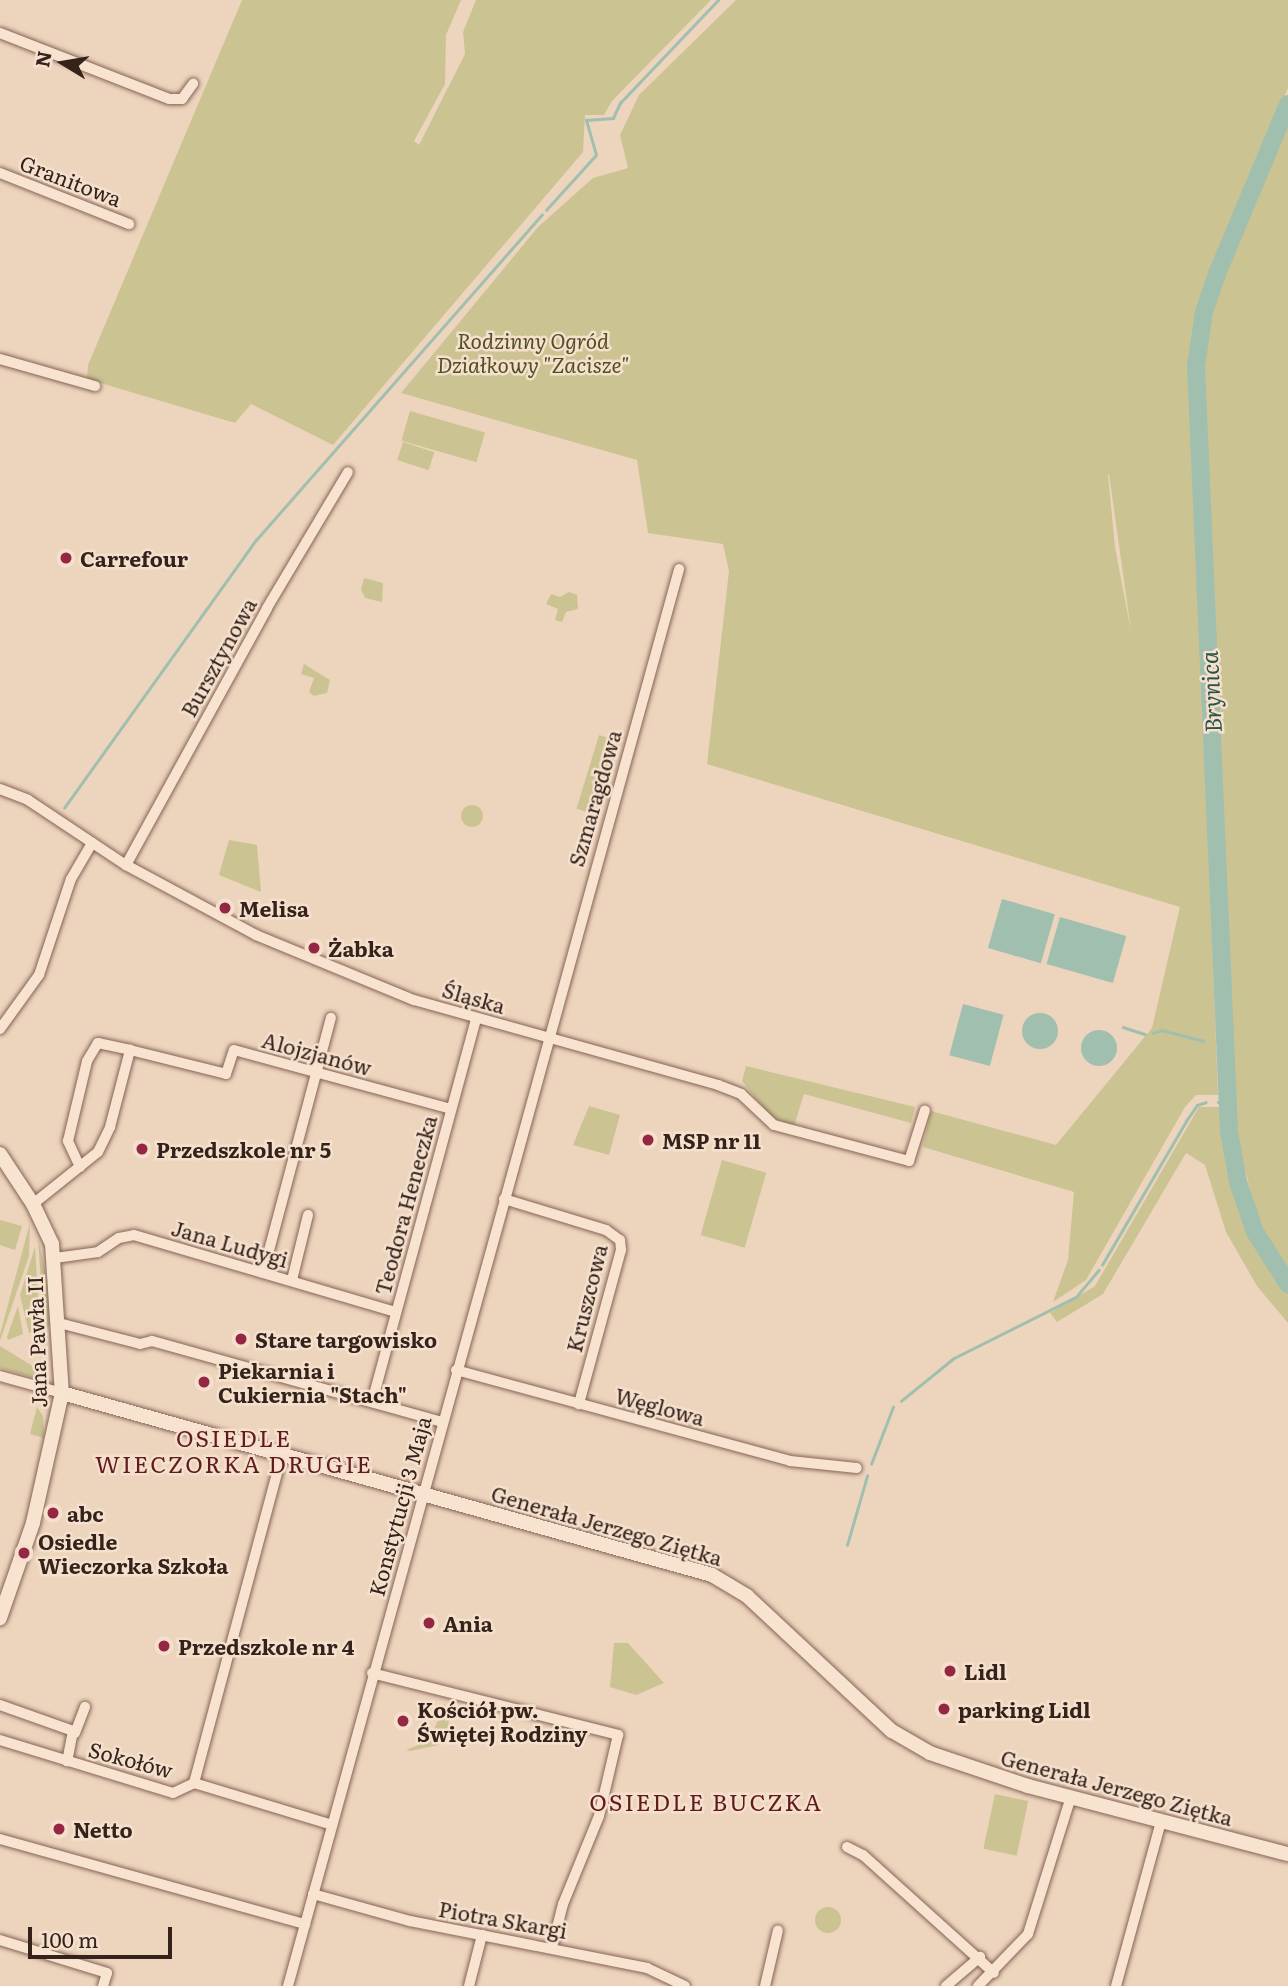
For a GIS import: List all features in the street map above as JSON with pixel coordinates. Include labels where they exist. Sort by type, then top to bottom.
[{"type":"street","points":[[0,33],[169,99],[182,99],[192,84]]},
{"type":"street","name":"Granitowa","points":[[0,173],[129,224]]},
{"type":"street","points":[[0,359],[95,386]]},
{"type":"street","name":"Bursztynowa","points":[[126,865],[267,608],[348,472]]},
{"type":"street","name":"Szmaragdowa","points":[[548,1037],[679,569]]},
{"type":"street","name":"Śląska","points":[[0,789],[28,800],[126,865],[256,935],[401,995],[718,1085],[741,1094],[774,1125],[909,1161],[925,1110]]},
{"type":"street","points":[[0,1029],[39,975],[78,867],[92,843]]},
{"type":"street","points":[[263,1273],[331,1018]]},
{"type":"street","name":"Teodora Heneczka","points":[[372,1402],[476,1018]]},
{"type":"street","name":"Konstytucji 3 Maja","points":[[288,1986],[548,1037]]},
{"type":"street","points":[[33,1204],[80,1167],[105,1140],[130,1050],[98,1043],[87,1061],[68,1140],[80,1167]]},
{"type":"street","name":"Alojzjanów","points":[[130,1050],[226,1074],[234,1050],[451,1109]]},
{"type":"street","name":"Jana Pawła II","points":[[0,1154],[33,1204],[55,1258],[62,1393],[36,1513],[0,1618]]},
{"type":"street","name":"Kruszcowa","points":[[504,1199],[606,1230],[620,1240],[620,1255],[579,1404]]},
{"type":"street","points":[[292,1280],[308,1215]]},
{"type":"street","name":"Jana Ludygi","points":[[55,1258],[97,1252],[119,1238],[134,1235],[396,1312]]},
{"type":"street","points":[[60,1323],[140,1344],[152,1341],[442,1422]]},
{"type":"street","name":"Węglowa","points":[[456,1370],[790,1461],[857,1468]]},
{"type":"street","points":[[0,1376],[62,1393]]},
{"type":"street","name":"Generała Jerzego Ziętka","points":[[62,1393],[698,1570],[730,1583],[892,1731],[943,1759],[1070,1797],[1288,1854]]},
{"type":"street","points":[[194,1783],[282,1455]]},
{"type":"street","points":[[373,1673],[618,1735],[599,1816],[563,1904],[552,1947]]},
{"type":"street","points":[[0,1704],[75,1733]]},
{"type":"street","points":[[67,1761],[85,1707]]},
{"type":"street","name":"Sokołów","points":[[0,1740],[173,1793],[194,1783],[332,1825]]},
{"type":"street","points":[[978,1986],[1020,1947],[1032,1927],[1070,1797]]},
{"type":"street","points":[[1116,1986],[1161,1821]]},
{"type":"street","points":[[0,1839],[305,1924]]},
{"type":"street","points":[[847,1847],[863,1854],[980,1957],[994,1973]]},
{"type":"street","name":"Piotra Skargi","points":[[313,1894],[482,1936],[552,1947],[647,1968],[685,1986]]},
{"type":"street","points":[[765,1986],[778,1930]]},
{"type":"street","points":[[469,1986],[482,1936]]},
{"type":"street","points":[[0,1940],[107,1973],[103,1986]]},
{"type":"street","points":[[946,1986],[980,1957]]},
{"type":"green space","points":[[242,0],[461,0],[446,35],[445,84],[414,141],[419,145],[465,54],[463,32],[476,0],[711,0],[612,101],[604,115],[585,115],[583,152],[333,445],[251,404],[235,423],[87,379],[88,365]]},
{"type":"green space","name":"Rodzinny Ogród Działkowy \"Zacisze\"","points":[[736,0],[1288,0],[1288,88],[1200,299],[1190,364],[1218,1095],[1196,1095],[1185,1107],[1086,1280],[1053,1302],[1068,1260],[1074,1192],[923,1147],[931,1111],[1056,1145],[1152,1028],[1180,907],[707,764],[729,571],[723,544],[648,533],[637,460],[401,393],[538,227],[593,178],[628,168],[620,135],[639,95]],"holes":[[[1109,474],[1131,631],[1115,547]]]},
{"type":"green space","points":[[1288,121],[1288,1271],[1260,1226],[1236,1137],[1202,375],[1207,329],[1226,271]]},
{"type":"green space","points":[[410,411],[485,432],[476,462],[401,441]]},
{"type":"green space","points":[[403,442],[434,452],[429,470],[397,460]]},
{"type":"green space","points":[[364,578],[383,583],[382,602],[365,598],[361,590]]},
{"type":"green space","points":[[569,592],[577,595],[578,609],[566,612],[562,622],[555,620],[558,609],[546,604],[551,594],[560,597]]},
{"type":"green space","points":[[304,664],[330,680],[327,693],[314,696],[309,692],[314,678],[301,674]]},
{"type":"green space","points":[[599,735],[619,741],[597,815],[576,809]]},
{"type":"green space","points":[[472,805],[480,808],[483,816],[480,824],[472,827],[464,824],[461,816],[464,808]]},
{"type":"green space","points":[[229,840],[257,845],[261,892],[219,875]]},
{"type":"green space","points":[[746,1066],[915,1107],[911,1123],[804,1094],[794,1126],[771,1117],[742,1081]]},
{"type":"green space","points":[[589,1106],[620,1115],[609,1155],[573,1145]]},
{"type":"green space","points":[[1199,1107],[1219,1107],[1245,1217],[1274,1272],[1288,1288],[1288,1323],[1257,1286],[1226,1232],[1205,1165],[1186,1153],[1103,1294],[1057,1322],[1050,1313],[1095,1286]]},
{"type":"green space","points":[[722,1160],[766,1173],[745,1248],[701,1235]]},
{"type":"green space","points":[[0,1220],[22,1226],[15,1250],[0,1245]]},
{"type":"green space","points":[[30,1223],[29,1256],[0,1341],[0,1334]]},
{"type":"green space","points":[[38,1238],[48,1284],[50,1326],[44,1328]]},
{"type":"green space","points":[[35,1247],[40,1330],[29,1333],[20,1295]]},
{"type":"green space","points":[[18,1306],[23,1334],[8,1340],[7,1337]]},
{"type":"green space","points":[[0,1346],[31,1365],[36,1371],[34,1378],[0,1368]]},
{"type":"green space","points":[[37,1407],[43,1416],[44,1438],[30,1434]]},
{"type":"green space","points":[[614,1643],[628,1643],[664,1683],[636,1695],[610,1687]]},
{"type":"green space","points":[[444,1704],[451,1712],[444,1744],[406,1750],[430,1740]]},
{"type":"green space","points":[[995,1794],[1028,1801],[1017,1856],[983,1849]]},
{"type":"green space","points":[[828,1907],[837,1911],[841,1920],[837,1929],[828,1933],[819,1929],[815,1920],[819,1911]]},
{"type":"shaded area","points":[[1002,899],[1055,914],[1041,963],[988,948]]},
{"type":"shaded area","points":[[1060,917],[1126,936],[1113,983],[1046,964]]},
{"type":"shaded area","points":[[963,1004],[1004,1015],[990,1066],[949,1055]]},
{"type":"shaded area","points":[[1040,1013],[1053,1018],[1058,1031],[1053,1044],[1040,1049],[1027,1044],[1022,1031],[1027,1018]]},
{"type":"shaded area","points":[[1099,1030],[1111,1036],[1117,1048],[1111,1060],[1099,1066],[1087,1060],[1081,1048],[1087,1036]]},
{"type":"waterway","points":[[546,210],[596,155],[586,120],[613,118],[620,103],[718,0]]},
{"type":"waterway","name":"Brynica","points":[[1288,104],[1217,274],[1204,312],[1196,366],[1229,1131],[1238,1182],[1255,1232],[1288,1284]]},
{"type":"waterway","points":[[64,808],[256,540],[542,215]]},
{"type":"waterway","points":[[1123,1027],[1145,1034]]},
{"type":"waterway","points":[[1153,1033],[1162,1030],[1204,1041]]},
{"type":"waterway","points":[[1217,1041],[1223,1041]]},
{"type":"waterway","points":[[1218,1102],[1227,1101]]},
{"type":"waterway","points":[[1102,1265],[1186,1121],[1197,1105],[1206,1102]]},
{"type":"waterway","points":[[901,1401],[954,1358],[1076,1297],[1099,1270]]},
{"type":"waterway","points":[[871,1464],[893,1407]]},
{"type":"waterway","points":[[847,1545],[867,1476]]},
{"type":"place","name":"Carrefour","points":[[66,558]]},
{"type":"place","name":"Melisa","points":[[225,908]]},
{"type":"place","name":"Żabka","points":[[314,948]]},
{"type":"place","name":"MSP nr 11","points":[[648,1140]]},
{"type":"place","name":"Przedszkole nr 5","points":[[142,1149]]},
{"type":"place","name":"Stare targowisko","points":[[241,1339]]},
{"type":"place","name":"Piekarnia i Cukiernia \"Stach\"","points":[[204,1382]]},
{"type":"place","name":"abc","points":[[53,1513]]},
{"type":"place","name":"Osiedle Wieczorka Szkoła","points":[[24,1553]]},
{"type":"place","name":"Ania","points":[[429,1623]]},
{"type":"place","name":"Przedszkole nr 4","points":[[164,1646]]},
{"type":"place","name":"Lidl","points":[[950,1671]]},
{"type":"place","name":"parking Lidl","points":[[944,1709]]},
{"type":"place","name":"Kościół pw. Świętej Rodziny","points":[[403,1721]]},
{"type":"place","name":"Netto","points":[[59,1829]]},
{"type":"district","name":"OSIEDLE WIECZORKA DRUGIE","points":[[234,1450]]},
{"type":"district","name":"OSIEDLE BUCZKA","points":[[706,1801]]}]
